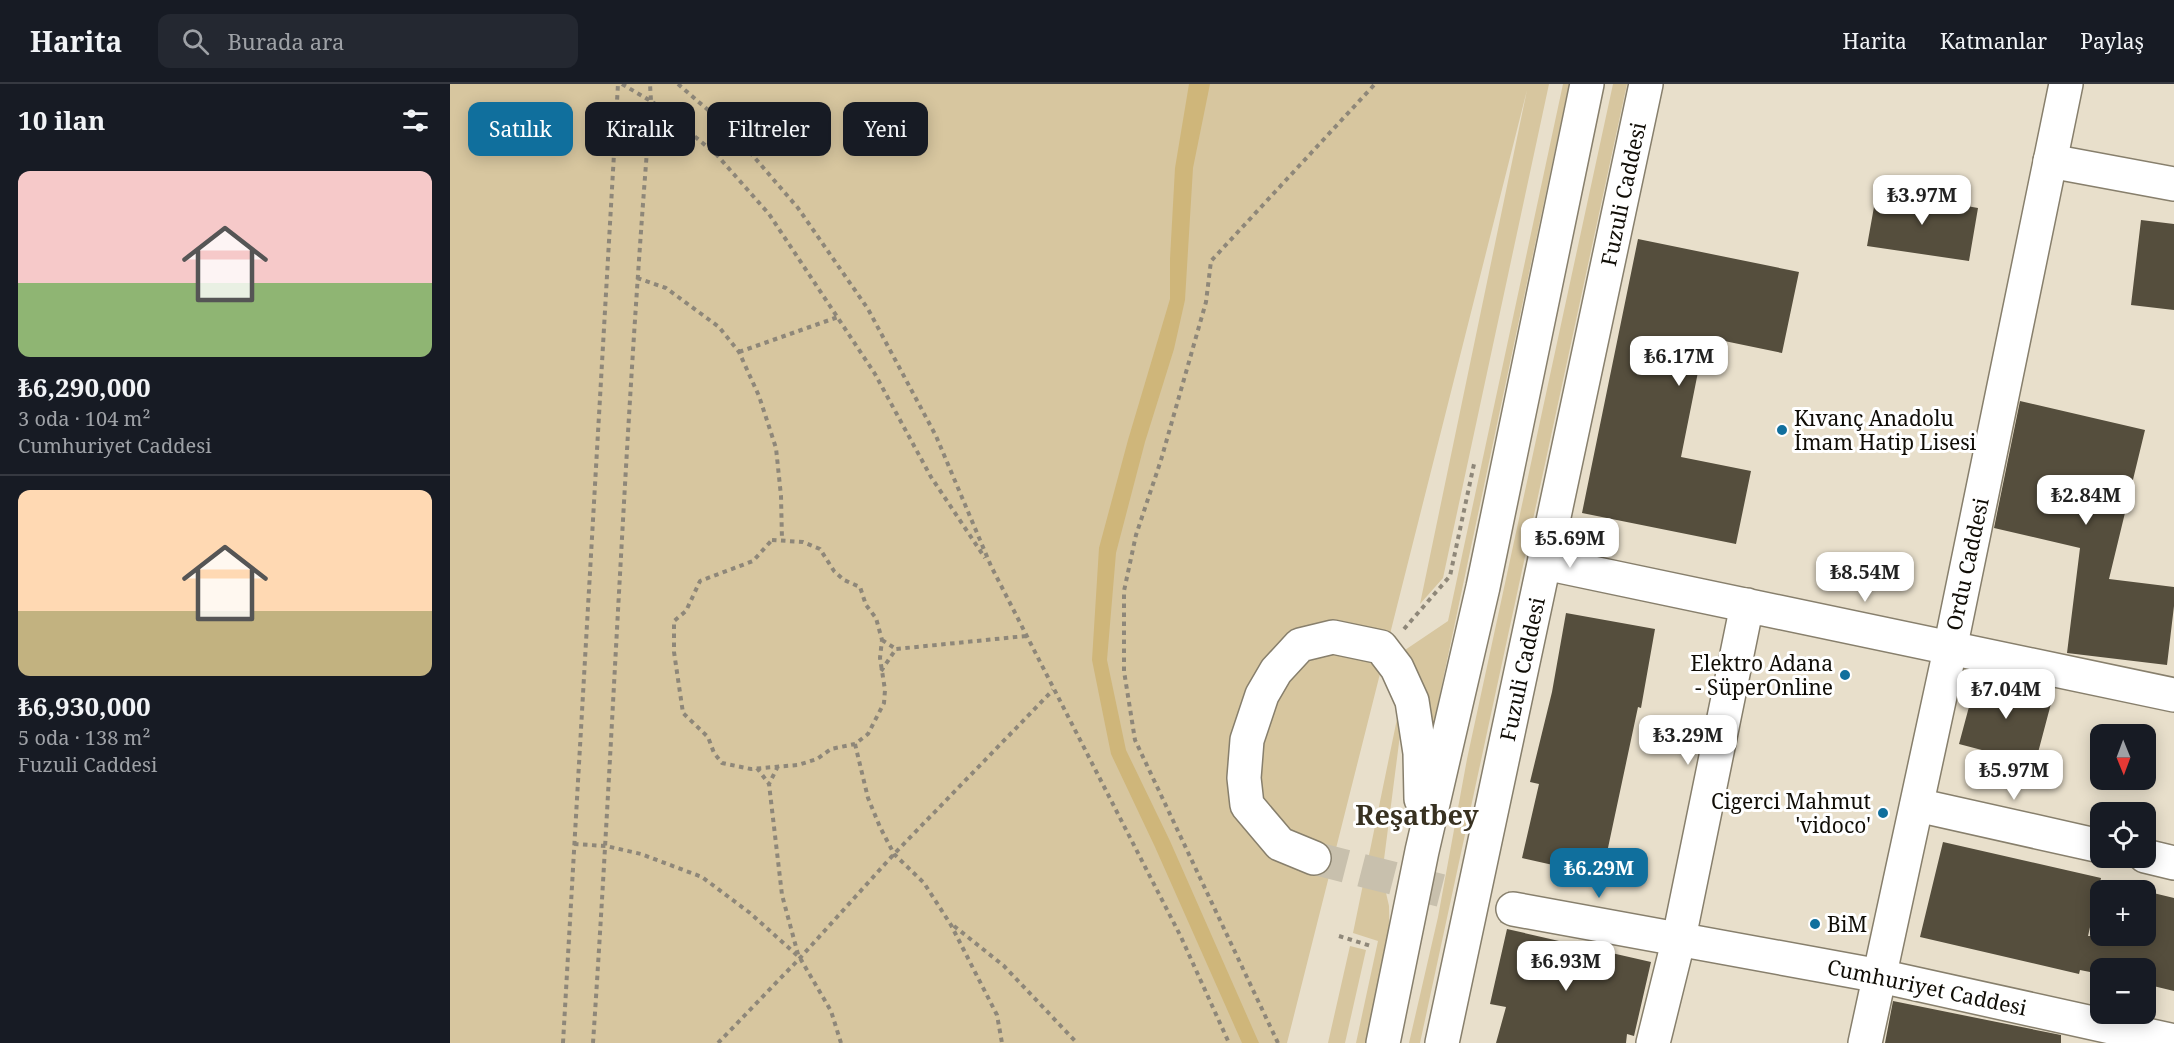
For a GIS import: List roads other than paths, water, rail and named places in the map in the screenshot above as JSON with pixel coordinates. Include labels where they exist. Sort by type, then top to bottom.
[{"type":"main road","points":[[1383,1043],[1422,851],[1483,587],[1587,84]]},
{"type":"main road","name":"Fuzuli Caddesi","points":[[1442,1043],[1646,84]]},
{"type":"main road","name":"Ordu Caddesi","points":[[1865,1043],[1917,805],[2066,84]]},
{"type":"main road","points":[[2050,161],[2174,184]]},
{"type":"main road","points":[[1545,563],[2174,695]]},
{"type":"main road","points":[[1653,1043],[1666,937],[1747,605]]},
{"type":"main road","points":[[1314,858],[1280,844],[1247,805],[1244,778],[1247,740],[1262,695],[1276,671],[1300,645],[1333,637],[1381,647],[1397,668],[1412,701],[1420,753],[1422,851]]},
{"type":"main road","points":[[1917,805],[2090,844]]},
{"type":"main road","points":[[2156,859],[2174,863]]},
{"type":"main road","points":[[1480,864],[1488,875],[1518,897],[1620,914],[1666,937]]},
{"type":"main road","name":"Cumhuriyet Caddesi","points":[[1513,909],[1880,976],[2174,1041]]},
{"type":"tunnel","points":[[1314,858],[1513,909]]},
{"type":"place","name":"Kıvanç Anadolu İmam Hatip Lisesi","points":[[1782,430]]},
{"type":"place","name":"Elektro Adana - SüperOnline","points":[[1845,675]]},
{"type":"place","name":"Cigerci Mahmut 'vidoco'","points":[[1883,813]]},
{"type":"place","name":"BiM","points":[[1815,924]]},
{"type":"district","name":"Reşatbey","points":[[1417,814]]}]
